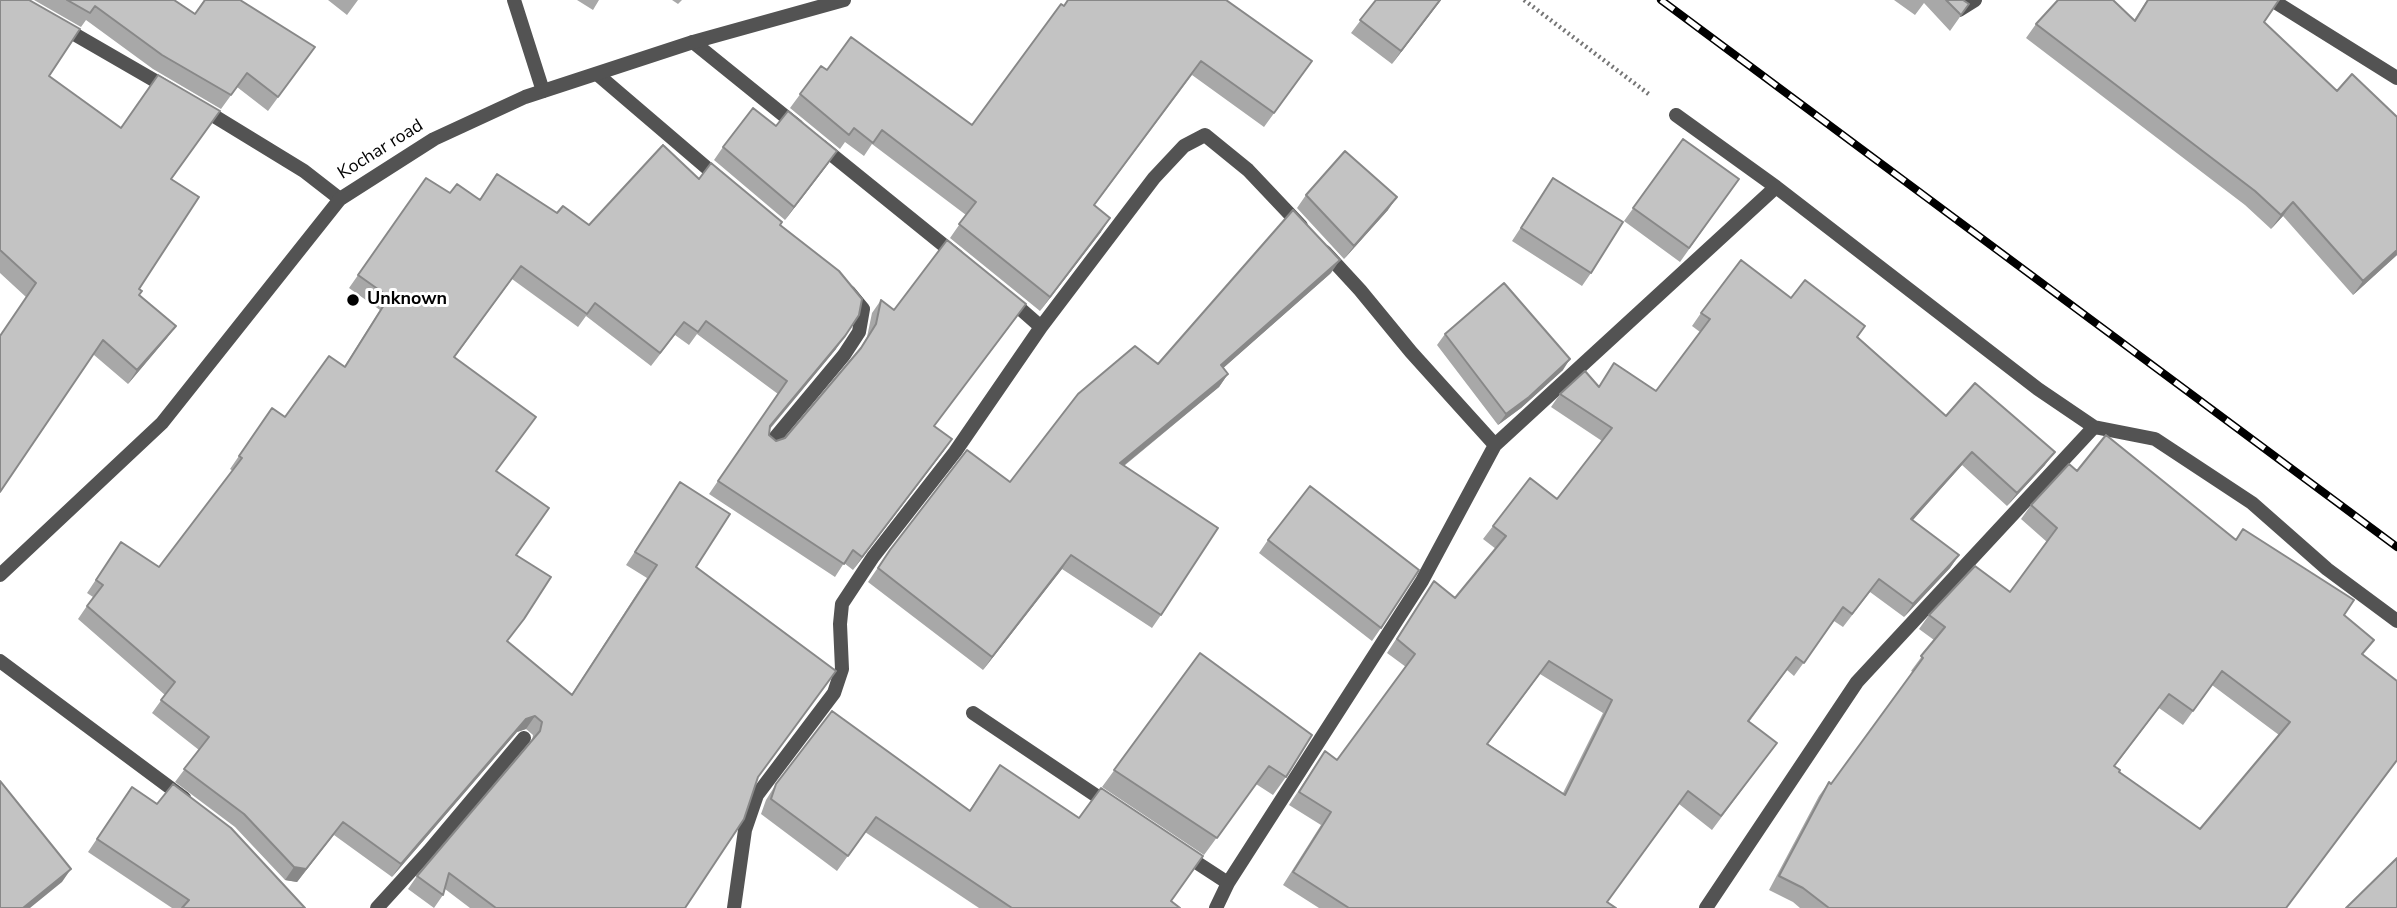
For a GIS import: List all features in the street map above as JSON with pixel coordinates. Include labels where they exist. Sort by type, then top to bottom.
[{"type":"street","points":[[514,0],[543,91]]},
{"type":"street","name":"Kochar road","points":[[0,575],[162,423],[340,199],[434,139],[525,97],[693,42],[844,0]]},
{"type":"street","points":[[1959,10],[1975,0]]},
{"type":"street","points":[[2272,0],[2397,78]]},
{"type":"street","points":[[50,20],[223,121],[304,172],[340,199]]},
{"type":"street","points":[[693,42],[968,265]]},
{"type":"street","points":[[597,74],[733,189]]},
{"type":"street","points":[[1676,115],[1776,187],[2039,389],[2094,427],[2155,439],[2252,503],[2327,569],[2397,621]]},
{"type":"street","points":[[734,908],[745,830],[757,795],[834,693],[842,669],[842,604],[873,556],[955,452],[1041,327],[1154,178],[1184,146],[1205,135],[1248,170],[1360,290],[1411,352],[1495,445]]},
{"type":"street","points":[[1216,908],[1228,883],[1422,581],[1495,445],[1776,187]]},
{"type":"street","points":[[769,445],[844,355],[859,332],[863,309],[837,277]]},
{"type":"street","points":[[999,290],[1041,327]]},
{"type":"street","points":[[1706,908],[1857,682],[2094,427]]},
{"type":"street","points":[[0,661],[197,809]]},
{"type":"street","points":[[973,713],[1124,814]]},
{"type":"street","points":[[377,908],[524,738]]},
{"type":"street","points":[[1170,845],[1228,883]]},
{"type":"path","points":[[1524,0],[1676,115]]},
{"type":"building","points":[[0,0],[29,0],[80,29],[49,76],[121,128],[158,75],[220,111],[171,179],[199,197],[139,289],[142,291],[139,295],[176,326],[137,370],[103,340],[0,492],[0,336],[36,283],[0,250]]},
{"type":"building","points":[[67,0],[174,0],[195,14],[205,0],[240,0],[315,47],[278,97],[247,73],[231,95],[162,55],[95,6],[90,13]]},
{"type":"building","points":[[1068,0],[1226,0],[1312,61],[1274,113],[1201,61],[1094,205],[1110,218],[1050,297],[959,224],[976,202],[882,130],[873,143],[854,128],[849,135],[800,94],[821,66],[827,70],[851,37],[972,125],[1061,4],[1064,6]]},
{"type":"building","points":[[1376,0],[1440,0],[1401,51],[1360,20]]},
{"type":"building","points":[[1946,0],[1963,0],[1969,4],[1961,15]]},
{"type":"building","points":[[2058,0],[2113,0],[2135,21],[2148,0],[2279,0],[2264,22],[2337,91],[2352,74],[2397,117],[2397,250],[2363,281],[2293,202],[2281,215],[2255,191],[2036,24]]},
{"type":"building","points":[[753,108],[776,126],[788,111],[837,151],[794,207],[723,147]]},
{"type":"building","points":[[1683,139],[1739,179],[1689,248],[1633,208]]},
{"type":"building","points":[[663,145],[699,179],[711,163],[782,222],[780,225],[839,271],[862,299],[859,315],[845,336],[770,426],[769,435],[776,441],[785,438],[861,348],[876,324],[881,300],[894,310],[947,240],[1026,304],[934,426],[952,439],[862,557],[853,550],[844,564],[718,481],[787,381],[706,321],[698,332],[684,322],[660,353],[595,303],[587,314],[521,266],[454,357],[536,417],[496,471],[549,508],[516,555],[551,577],[507,641],[572,695],[657,565],[635,552],[680,482],[730,514],[696,567],[836,671],[758,777],[744,819],[685,908],[496,908],[449,873],[443,895],[417,876],[540,731],[542,722],[535,716],[526,719],[401,864],[343,822],[306,869],[294,867],[244,814],[184,769],[209,737],[161,700],[175,682],[87,606],[103,585],[96,580],[121,542],[159,567],[242,458],[239,456],[272,408],[285,417],[329,356],[345,367],[389,297],[358,275],[426,178],[450,193],[457,184],[480,200],[497,174],[557,213],[563,206],[589,225]]},
{"type":"building","points":[[1345,151],[1397,197],[1354,246],[1306,195]]},
{"type":"building","points":[[1553,178],[1623,222],[1591,273],[1521,228]]},
{"type":"building","points":[[1293,210],[1340,260],[1221,365],[1228,374],[1120,463],[1218,528],[1161,615],[1071,555],[992,657],[878,568],[967,450],[1010,482],[1078,394],[1135,346],[1158,364]]},
{"type":"building","points":[[1741,260],[1791,298],[1805,280],[1865,326],[1857,337],[1946,416],[1975,383],[2055,452],[2017,493],[1972,452],[1911,519],[1959,555],[1913,604],[1879,579],[1852,614],[1843,607],[1804,663],[1796,657],[1748,721],[1777,743],[1721,816],[1688,791],[1607,902],[1616,908],[1349,908],[1293,872],[1331,812],[1299,792],[1325,751],[1337,760],[1415,654],[1397,639],[1434,581],[1455,598],[1506,536],[1493,526],[1530,478],[1557,499],[1612,428],[1560,394],[1585,371],[1599,387],[1614,363],[1656,391],[1710,319],[1701,313]],"holes":[[[1549,661],[1612,700],[1565,795],[1487,744]]]},
{"type":"building","points":[[1504,283],[1570,359],[1506,414],[1445,334]]},
{"type":"building","points":[[2106,435],[2236,540],[2243,529],[2354,600],[2344,615],[2374,640],[2362,654],[2397,681],[2397,760],[2286,908],[1829,908],[1803,888],[1779,876],[1829,782],[1831,784],[1923,658],[1921,656],[1945,627],[1929,615],[1975,566],[2010,592],[2057,528],[2031,505],[2069,464],[2077,471]],"holes":[[[2222,671],[2290,722],[2200,829],[2114,766],[2169,694],[2193,711]]]},
{"type":"building","points":[[1310,486],[1419,570],[1381,628],[1268,540]]},
{"type":"building","points":[[1200,653],[1312,735],[1286,777],[1269,766],[1217,838],[1114,770]]},
{"type":"building","points":[[832,711],[970,811],[1000,765],[1079,818],[1101,788],[1203,856],[1171,901],[1180,908],[1012,908],[876,817],[848,856],[771,799],[776,784]]},
{"type":"building","points":[[0,781],[71,869],[23,908],[0,908]]},
{"type":"building","points":[[173,784],[231,828],[305,908],[182,908],[189,900],[97,839],[132,787],[157,804]]},
{"type":"building","points":[[2397,858],[2397,908],[2346,908]]},
{"type":"railway","points":[[1661,0],[2397,547]]},
{"type":"place","name":"Unknown","points":[[353,300]]}]
